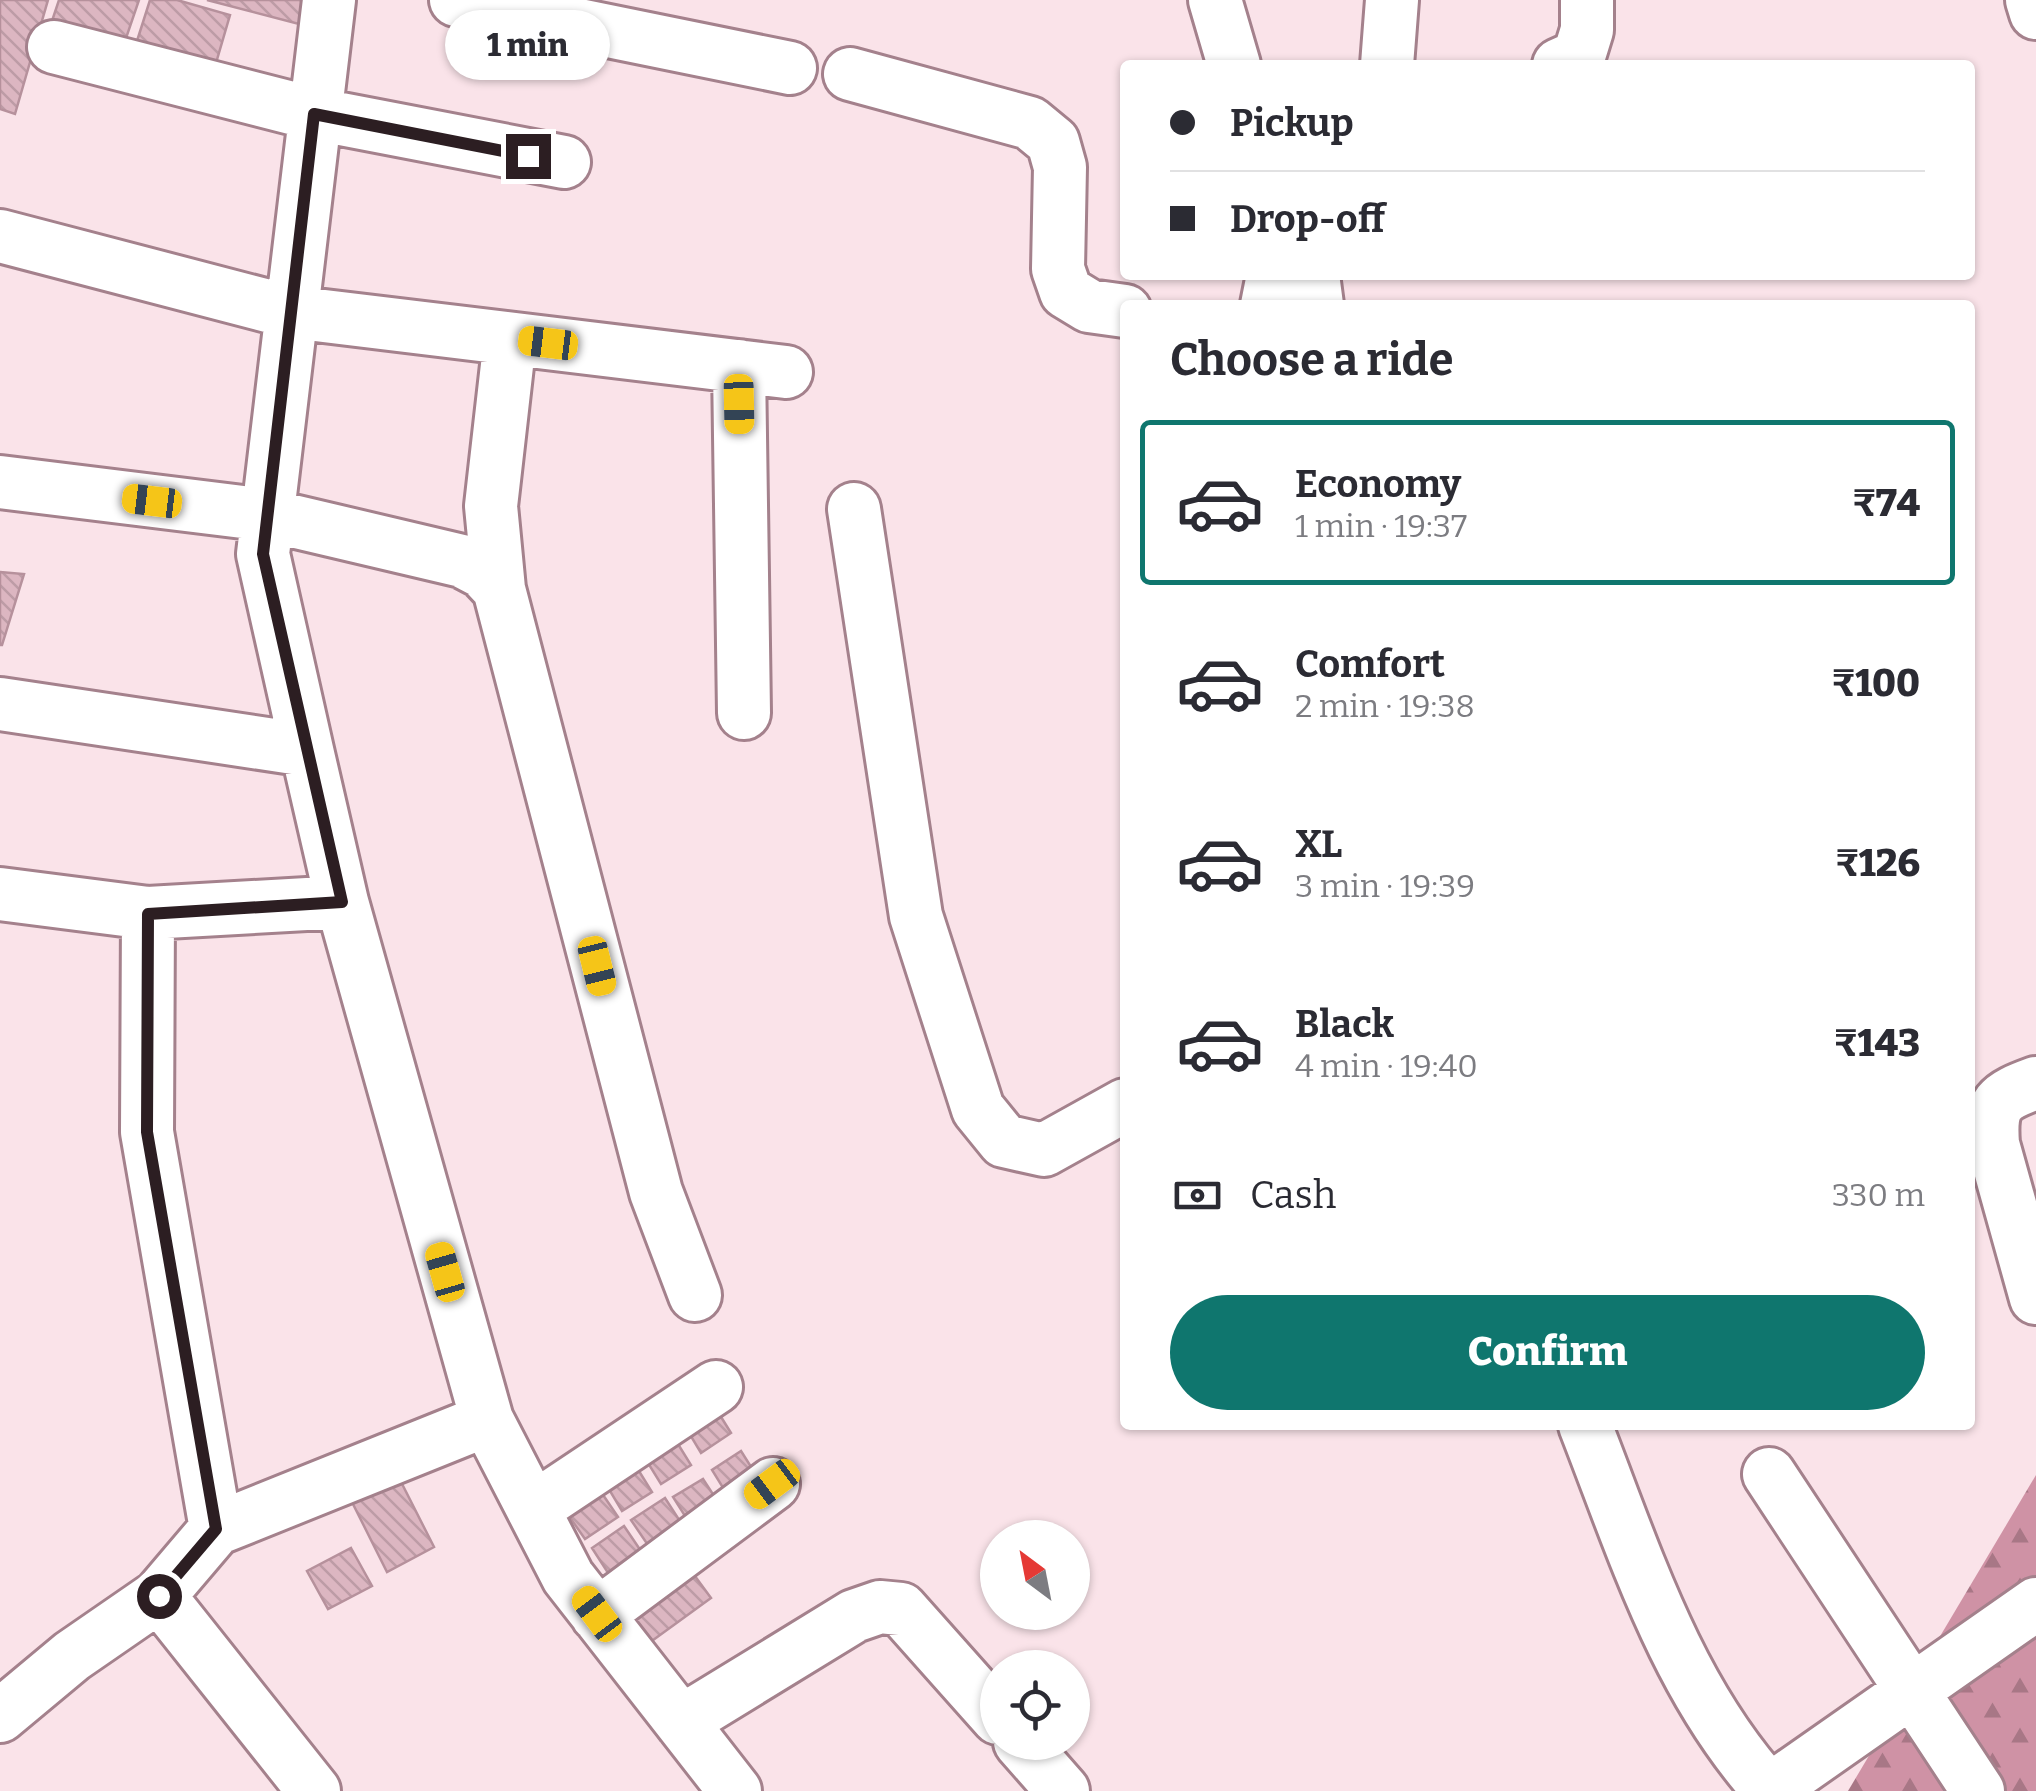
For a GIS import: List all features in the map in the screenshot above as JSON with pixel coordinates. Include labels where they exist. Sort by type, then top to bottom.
[{"type":"street","points":[[329,0],[263,554],[307,750],[342,902],[487,1420],[568,1576],[735,1791]]},
{"type":"street","points":[[456,0],[790,68]]},
{"type":"street","points":[[1215,0],[1233,60]]},
{"type":"street","points":[[1387,60],[1392,0]]},
{"type":"street","points":[[1570,60],[1579,56],[1587,30],[1587,0]]},
{"type":"street","points":[[2032,0],[2036,14]]},
{"type":"street","points":[[54,48],[314,114],[564,162]]},
{"type":"street","points":[[850,74],[1030,123],[1053,142],[1060,168],[1058,269],[1066,292],[1088,306],[1120,309]]},
{"type":"street","points":[[0,236],[291,312],[762,369],[744,712]]},
{"type":"street","points":[[510,339],[490,506],[499,589],[656,1192],[696,1295]]},
{"type":"street","points":[[0,482],[267,516],[462,561],[483,572],[499,589]]},
{"type":"street","points":[[854,509],[916,916],[978,1109],[1004,1140],[1044,1150],[1120,1108]]},
{"type":"street","points":[[0,704],[307,750]]},
{"type":"street","points":[[0,894],[148,914],[342,902]]},
{"type":"street","points":[[148,914],[147,1132],[216,1529]]},
{"type":"street","points":[[2036,1084],[2008,1093],[1995,1105],[1992,1122],[1993,1144],[2036,1298]]},
{"type":"street","points":[[533,1510],[716,1386]]},
{"type":"street","points":[[0,1716],[72,1656],[159,1596],[216,1529],[487,1420]]},
{"type":"street","points":[[1588,1430],[1662,1623],[1701,1698],[1742,1760],[1770,1791],[2036,1604]]},
{"type":"street","points":[[1770,1474],[1978,1791]]},
{"type":"street","points":[[597,1614],[772,1484]]},
{"type":"street","points":[[159,1596],[314,1791]]},
{"type":"street","points":[[681,1722],[854,1616],[880,1607],[901,1609],[980,1698]]},
{"type":"street","points":[[1036,1760],[1063,1791]]},
{"type":"green space","points":[[2036,1475],[2036,1791],[1848,1791]]},
{"type":"building","points":[[0,0],[48,0],[15,114],[0,109]]},
{"type":"building","points":[[59,0],[139,0],[123,47],[51,24]]},
{"type":"building","points":[[150,0],[177,0],[230,15],[216,63],[137,41]]},
{"type":"building","points":[[207,0],[306,0],[299,24]]},
{"type":"building","points":[[0,572],[24,574],[2,645],[0,645]]},
{"type":"building","points":[[713,1404],[731,1433],[701,1453],[683,1423]]},
{"type":"building","points":[[673,1436],[691,1465],[661,1484],[643,1455]]},
{"type":"building","points":[[741,1451],[760,1481],[730,1499],[712,1470]]},
{"type":"building","points":[[634,1463],[652,1492],[622,1511],[604,1481]]},
{"type":"building","points":[[396,1472],[434,1547],[387,1572],[349,1496]]},
{"type":"building","points":[[703,1479],[722,1508],[692,1527],[673,1497]]},
{"type":"building","points":[[597,1486],[618,1517],[585,1539],[564,1509]]},
{"type":"building","points":[[665,1498],[685,1529],[652,1551],[631,1520]]},
{"type":"building","points":[[624,1526],[645,1557],[612,1579],[592,1548]]},
{"type":"building","points":[[351,1548],[372,1586],[328,1609],[307,1571]]},
{"type":"building","points":[[689,1568],[711,1598],[638,1651],[618,1623]]},
{"type":"route","points":[[159,1596],[216,1529],[147,1132],[148,914],[342,902],[263,554],[314,114],[528,156]]}]
